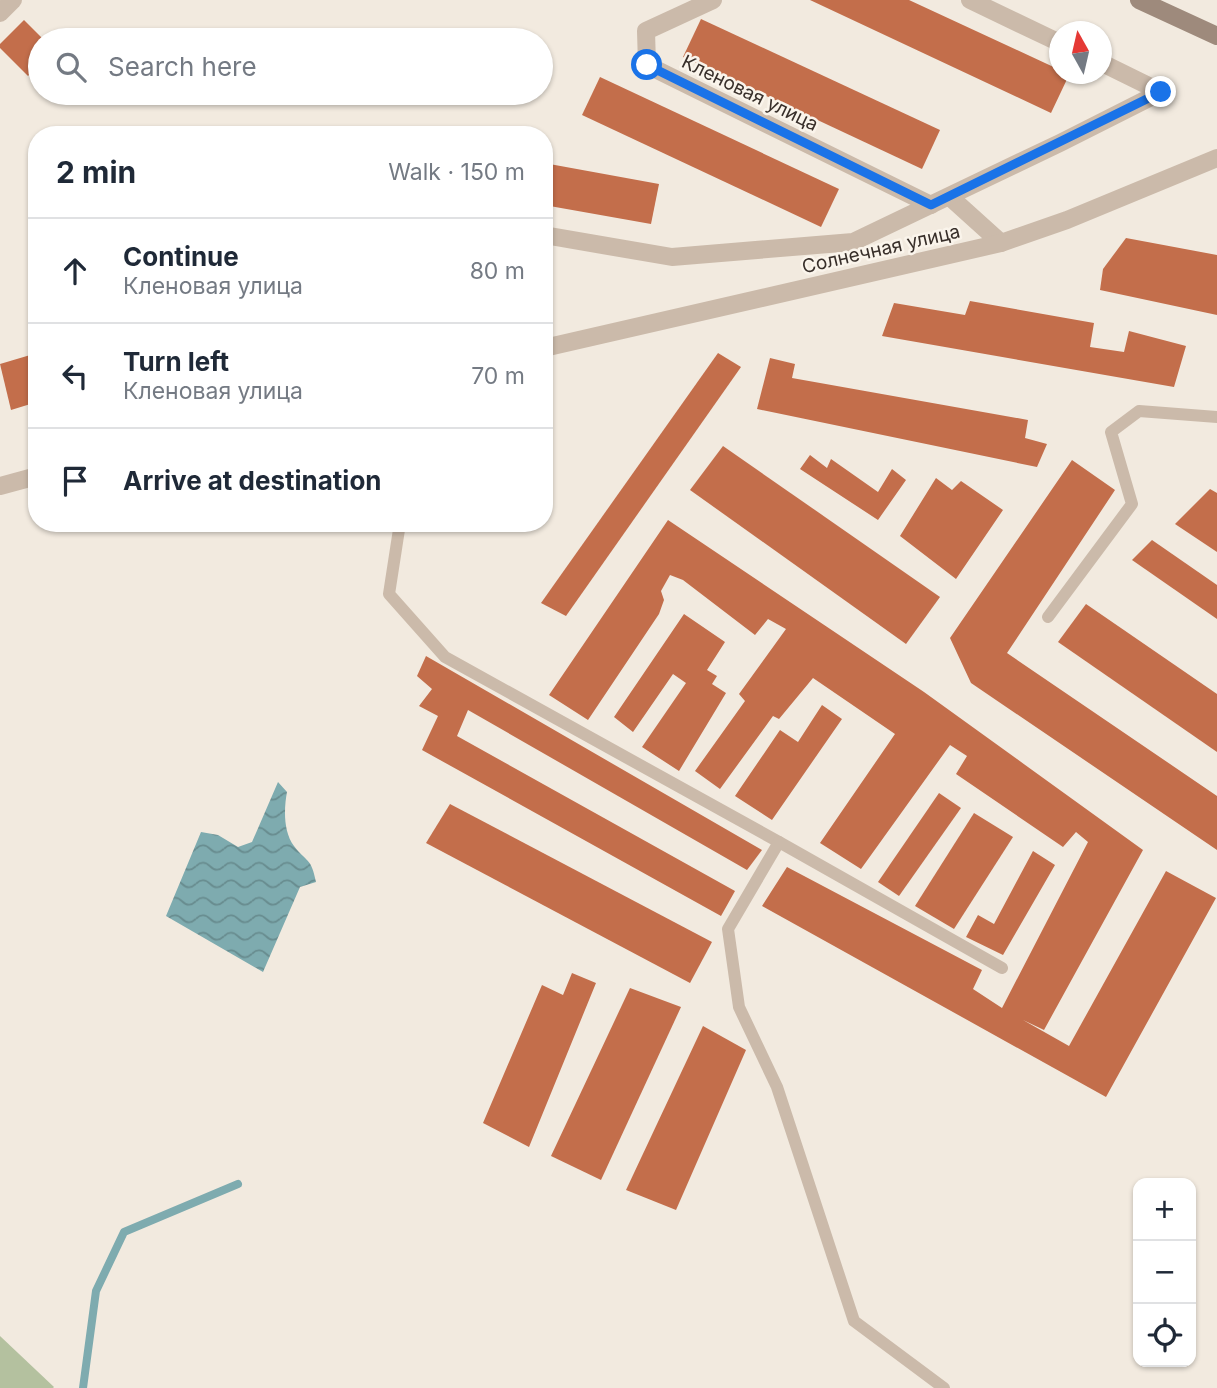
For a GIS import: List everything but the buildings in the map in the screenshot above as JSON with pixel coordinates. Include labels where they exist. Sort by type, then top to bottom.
[{"type":"street","points":[[0,13],[13,0]]},
{"type":"street","name":"Кленовая улица","points":[[713,0],[646,31],[647,65],[931,205]]},
{"type":"street","points":[[970,0],[1049,38]]},
{"type":"street","points":[[1139,0],[1217,36]]},
{"type":"street","points":[[553,237],[672,257],[853,242],[1161,92],[1112,68]]},
{"type":"street","name":"Солнечная улица","points":[[553,346],[1001,243],[1067,220],[1216,159]]},
{"type":"street","points":[[950,197],[1001,243]]},
{"type":"street","points":[[0,486],[28,478]]},
{"type":"lane","points":[[1048,617],[1132,505],[1111,432],[1139,411],[1217,417]]},
{"type":"lane","points":[[399,532],[389,594],[445,657],[1002,968]]},
{"type":"lane","points":[[779,842],[728,929],[739,1007],[777,1087],[854,1321],[944,1388]]},
{"type":"green space","points":[[0,1336],[54,1387],[0,1388]]},
{"type":"water","points":[[278,782],[287,792],[285,812],[290,840],[310,864],[316,882],[300,887],[263,972],[166,916],[201,832],[218,835],[238,847],[252,842]]},
{"type":"waterway","points":[[83,1388],[96,1291],[124,1232],[238,1184]]},
{"type":"route","points":[[647,65],[931,205],[1161,92]]}]
